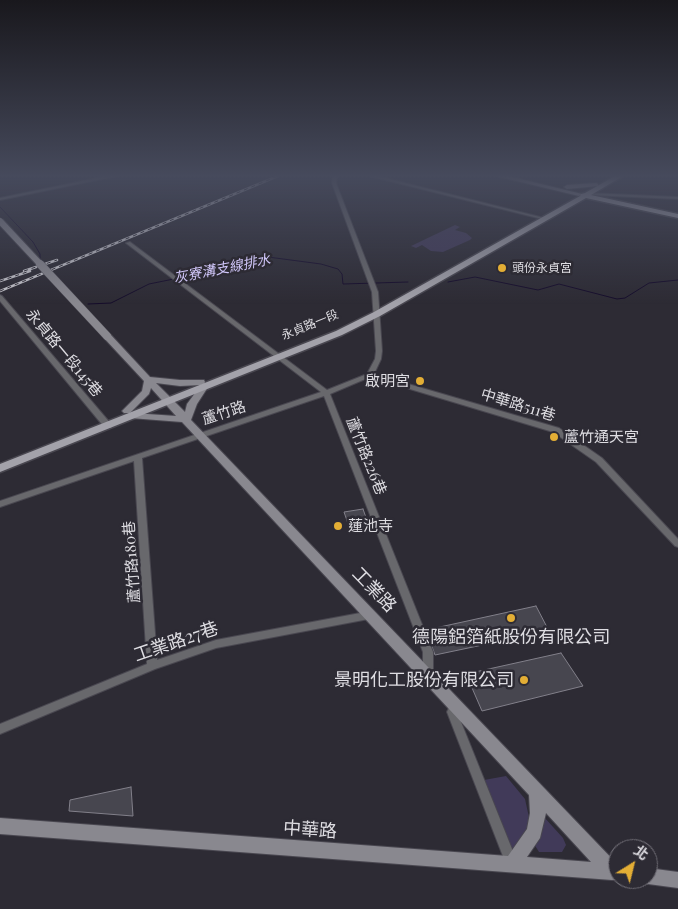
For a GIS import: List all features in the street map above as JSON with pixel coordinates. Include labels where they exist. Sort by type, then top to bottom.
[{"type":"main road","name":"永貞路一段","points":[[0,468],[130,413],[275,356],[377,311],[541,218]]},
{"type":"main road","name":"永貞路一段","points":[[0,462],[106,423]]},
{"type":"street","points":[[348,218],[373,285],[377,311],[379,351],[378,360],[370,375]]},
{"type":"street","name":"工業路","points":[[0,221],[370,615],[608,865]]},
{"type":"street","points":[[128,242],[275,356],[326,393]]},
{"type":"street","name":"永貞路一段145巷","points":[[0,296],[106,423]]},
{"type":"street","name":"蘆竹路","points":[[0,504],[326,393],[370,375]]},
{"type":"street","name":"中華路511巷","points":[[370,375],[556,430],[599,460],[678,544]]},
{"type":"street","points":[[149,379],[203,384],[186,420],[130,413],[146,392],[149,379]]},
{"type":"street","name":"蘆竹路226巷","points":[[326,393],[428,652],[428,675]]},
{"type":"street","name":"蘆竹路180巷","points":[[138,457],[152,666]]},
{"type":"street","name":"工業路27巷","points":[[0,729],[152,666],[216,644],[370,615]]},
{"type":"street","points":[[456,704],[452,712],[512,864]]},
{"type":"street","points":[[512,864],[534,832],[538,813],[536,789]]},
{"type":"street","name":"中華路","points":[[0,826],[145,839],[608,871]]},
{"type":"street","points":[[658,877],[678,880]]},
{"type":"shaded area","points":[[455,225],[460,227],[455,230],[466,233],[472,238],[443,252],[431,251],[422,245],[416,248],[411,246]]},
{"type":"shaded area","points":[[506,776],[525,799],[530,822],[525,837],[512,851],[484,780]]},
{"type":"shaded area","points":[[544,817],[563,838],[566,845],[562,852],[539,852],[534,844]]},
{"type":"building","points":[[363,509],[370,529],[351,532],[344,512]]},
{"type":"building","name":"德陽鋁箔紙股份有限公司","points":[[536,606],[549,631],[435,655],[426,630]]},
{"type":"building","name":"景明化工股份有限公司","points":[[561,653],[583,686],[482,711],[466,674]]},
{"type":"building","points":[[131,787],[133,816],[69,811],[70,800]]},
{"type":"waterway","name":"灰寮溝支線排水","points":[[11,218],[33,242],[40,254],[40,259]]},
{"type":"waterway","name":"灰寮溝支線排水","points":[[88,304],[111,303],[149,284],[238,266],[252,258],[268,257],[321,264],[338,269],[342,274],[343,284],[408,282]]},
{"type":"waterway","points":[[448,282],[475,277],[538,290],[559,284],[617,299],[625,298],[649,283],[678,280]]},
{"type":"railway","points":[[0,291],[175,218]]},
{"type":"railway","points":[[24,271],[57,260]]},
{"type":"railway","points":[[0,281],[30,271]]},
{"type":"place","name":"頭份永貞宮","points":[[502,268]]},
{"type":"place","name":"啟明宮","points":[[420,381]]},
{"type":"place","name":"蘆竹通天宮","points":[[554,437]]},
{"type":"place","name":"蓮池寺","points":[[338,526]]},
{"type":"place","name":"德陽鋁箔紙股份有限公司","points":[[511,618]]},
{"type":"place","name":"景明化工股份有限公司","points":[[524,680]]}]
